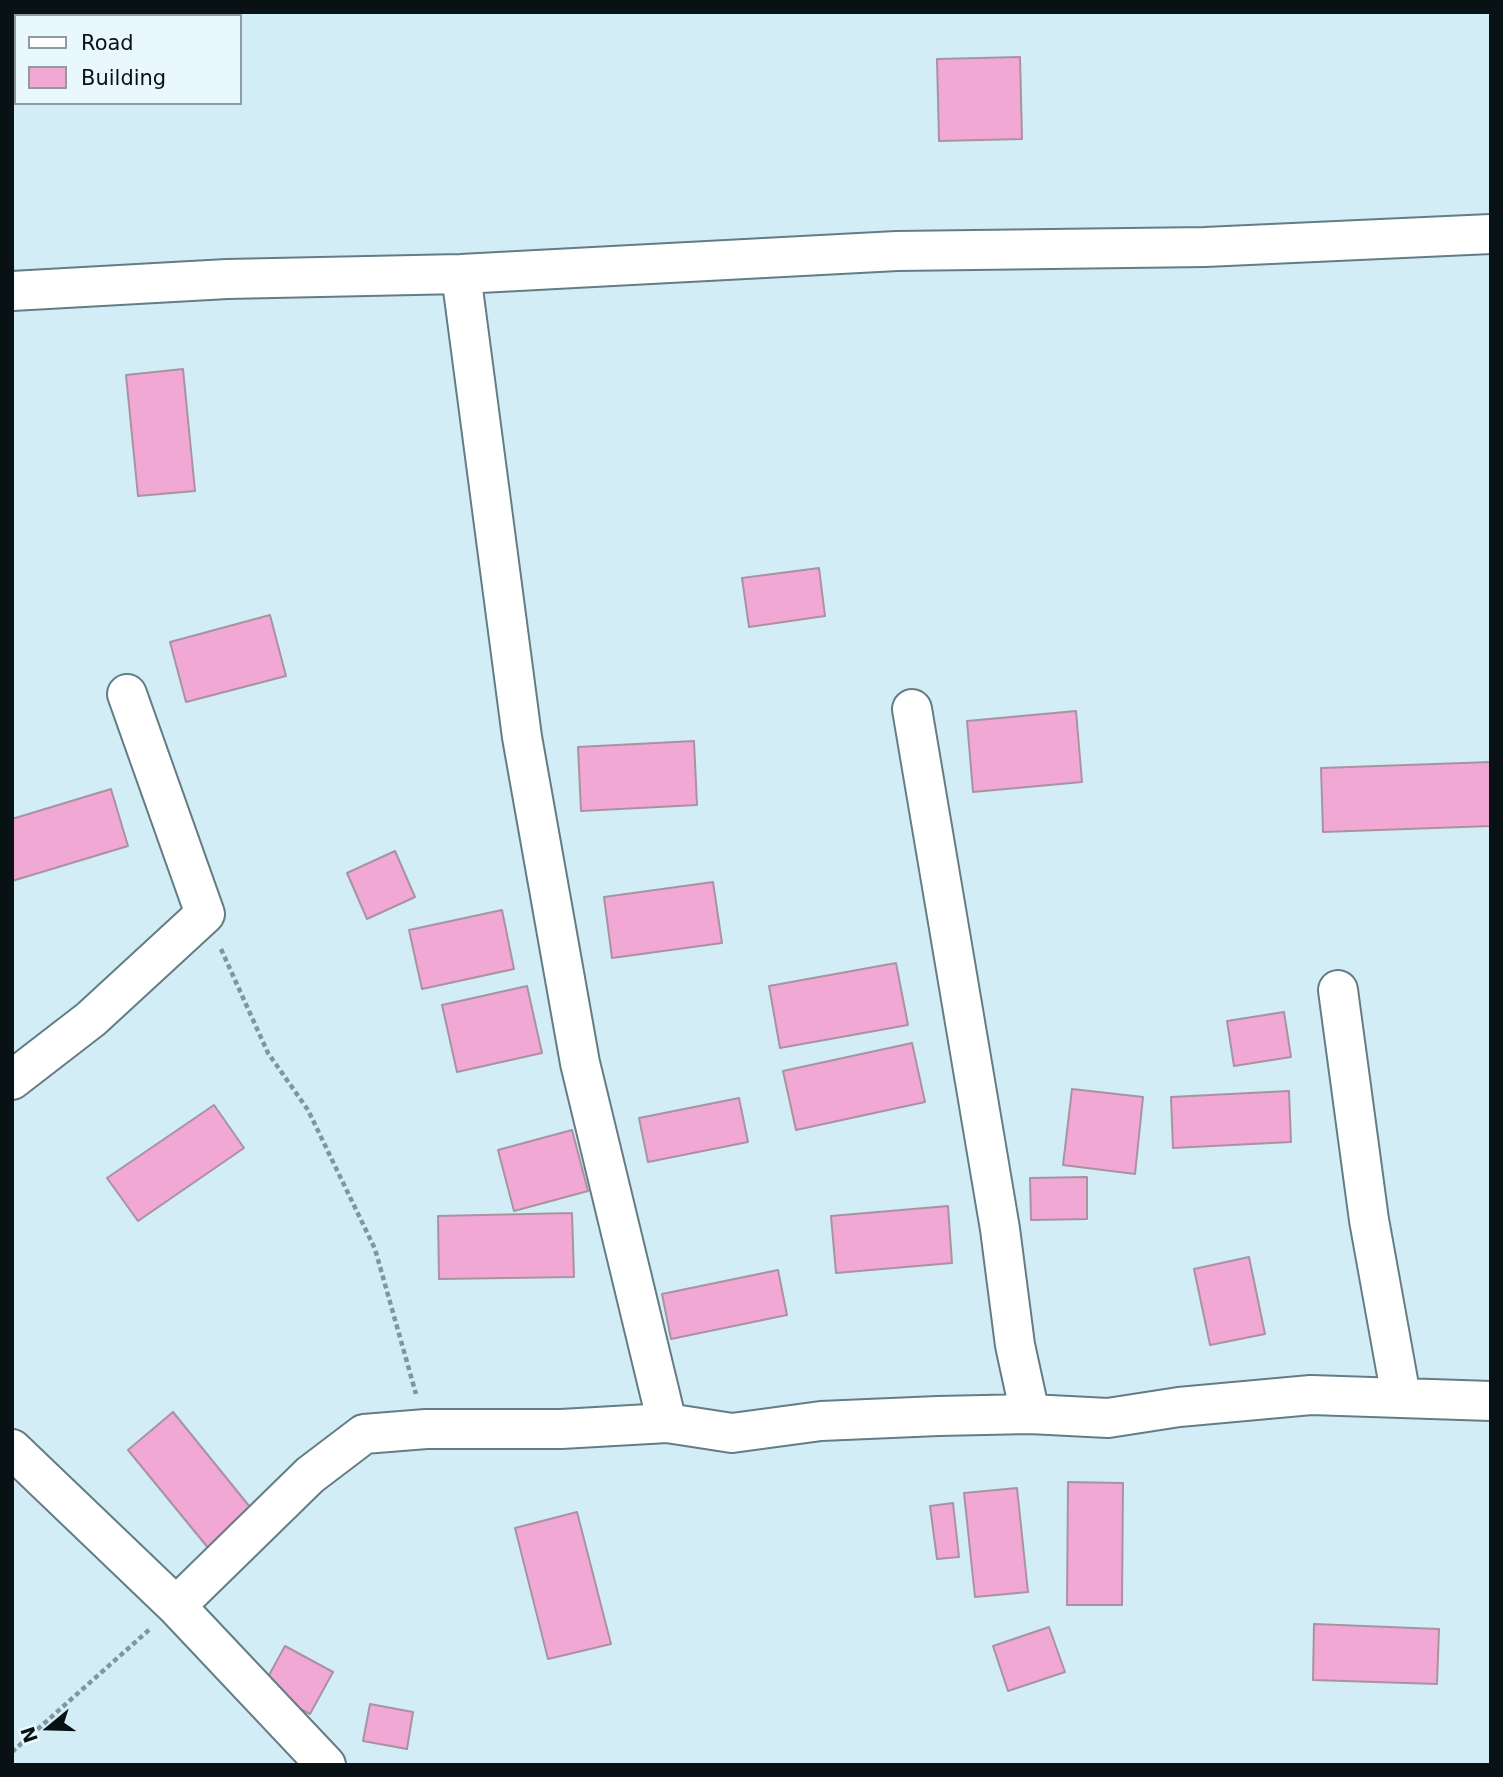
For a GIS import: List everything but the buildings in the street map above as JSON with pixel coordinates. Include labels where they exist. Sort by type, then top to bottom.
[{"type":"street","points":[[12,291],[227,279],[461,274],[897,251],[1205,247],[1491,233]]},
{"type":"street","points":[[461,274],[522,737],[580,1063],[667,1423]]},
{"type":"street","points":[[12,1080],[91,1019],[205,914],[127,694]]},
{"type":"street","points":[[912,709],[1000,1228],[1015,1345],[1030,1413]]},
{"type":"street","points":[[1338,990],[1369,1220],[1401,1397]]},
{"type":"street","points":[[176,1606],[310,1475],[364,1434],[426,1429],[561,1429],[667,1423],[732,1433],[821,1421],[1030,1413],[1108,1418],[1311,1395],[1491,1401]]},
{"type":"street","points":[[12,1449],[176,1606],[326,1765]]},
{"type":"path","points":[[205,914],[268,1053],[308,1110],[375,1249],[426,1429]]},
{"type":"path","points":[[12,1752],[176,1606]]}]
